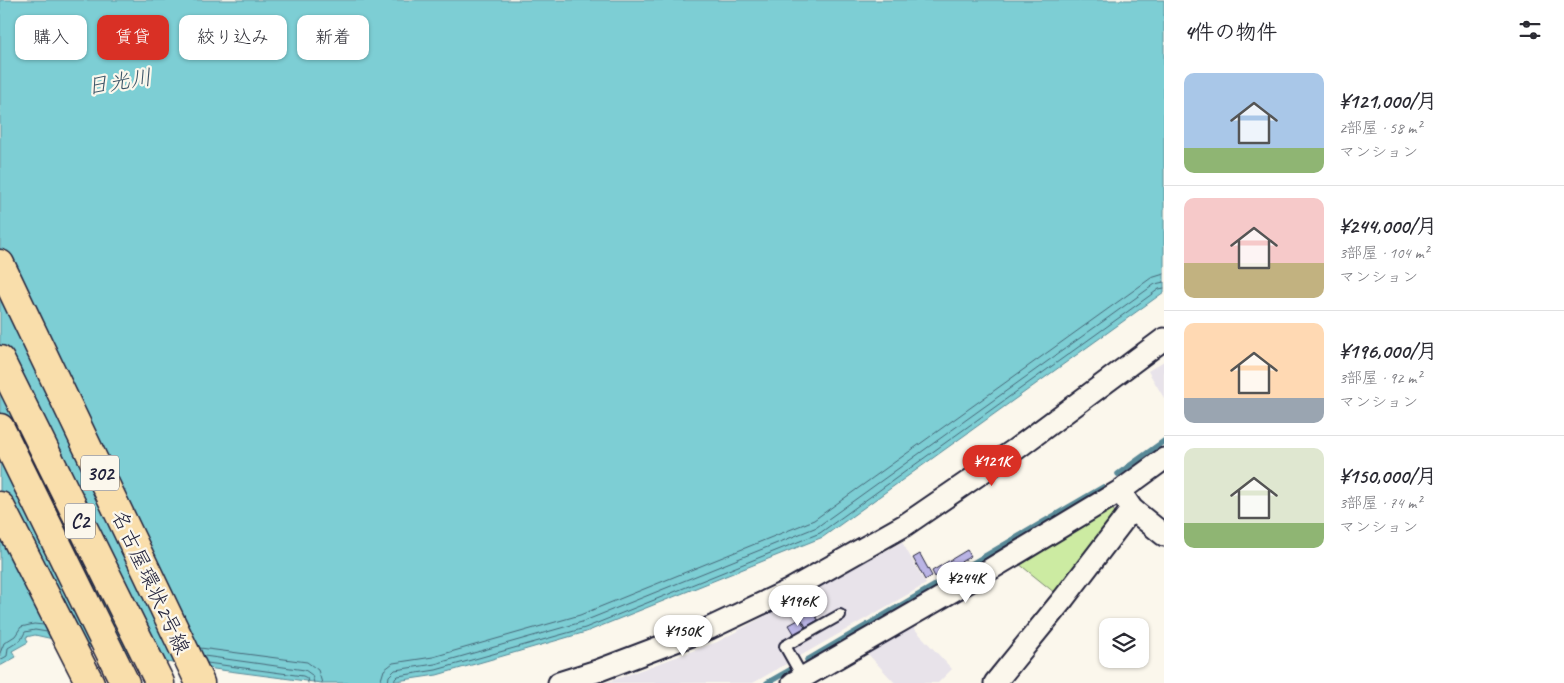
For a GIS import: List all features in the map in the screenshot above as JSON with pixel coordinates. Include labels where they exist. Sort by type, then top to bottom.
[{"type":"highway","name":"名古屋環状2号線","points":[[0,264],[200,683]]},
{"type":"highway","name":"C2","points":[[0,360],[160,683]]},
{"type":"highway","name":"C2","points":[[0,428],[125,683]]},
{"type":"highway","points":[[0,506],[90,683]]},
{"type":"street","points":[[559,683],[597,671],[710,628],[790,590],[905,525],[1016,449],[1164,339]]},
{"type":"street","points":[[798,680],[989,570],[1120,491],[1164,459]]},
{"type":"street","points":[[1120,491],[1132,508],[1164,535]]},
{"type":"street","points":[[995,683],[1064,598],[1132,508]]},
{"type":"lane","points":[[798,680],[785,646],[840,615]]},
{"type":"shaded area","points":[[1164,361],[1164,398],[1148,371]]},
{"type":"shaded area","points":[[902,542],[926,584],[753,683],[605,683],[717,642]]},
{"type":"shaded area","points":[[911,625],[952,669],[938,683],[895,683],[866,652]]},
{"type":"green space","points":[[1112,508],[1117,515],[1055,593],[1018,563]]},
{"type":"water","name":"日光川","points":[[0,0],[1164,0],[1164,292],[823,537],[586,632],[437,675],[383,683],[321,683],[138,658],[35,635],[26,637],[28,642],[12,651],[16,657],[0,666]]},
{"type":"building","points":[[967,550],[971,556],[935,577],[932,571]]},
{"type":"building","points":[[920,554],[932,576],[925,580],[913,558]]},
{"type":"building","points":[[813,611],[818,620],[806,627],[801,618]]},
{"type":"building","points":[[800,619],[806,629],[795,635],[789,625]]},
{"type":"waterway","points":[[1118,474],[1164,441]]},
{"type":"waterway","points":[[807,660],[1103,487]]},
{"type":"waterway","points":[[767,683],[790,670]]}]
